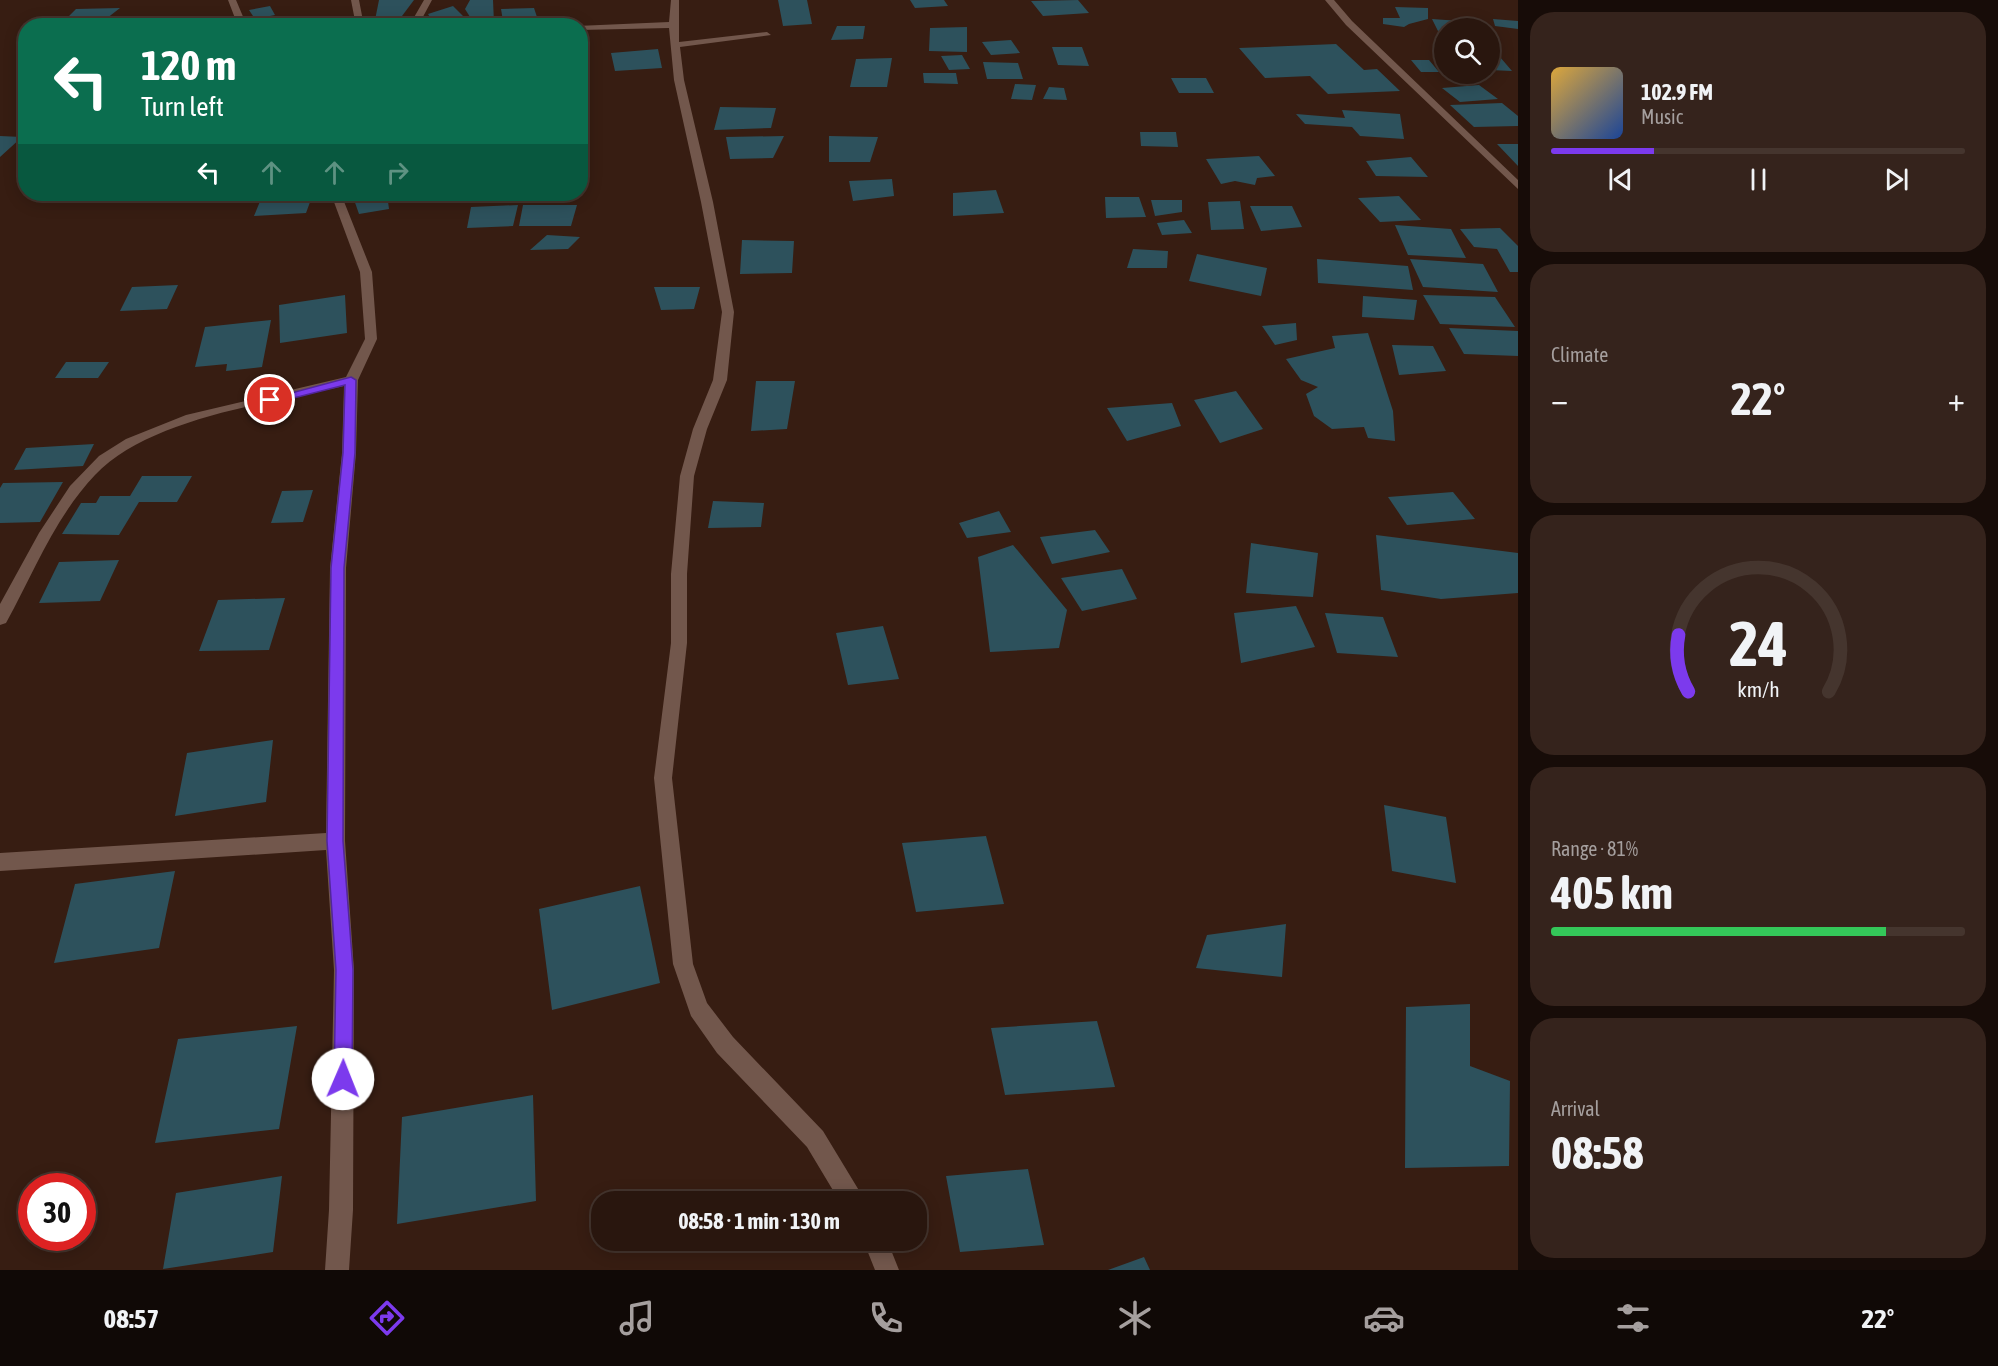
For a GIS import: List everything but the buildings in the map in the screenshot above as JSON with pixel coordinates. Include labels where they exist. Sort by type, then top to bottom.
[{"type":"street","points":[[232,0],[240,18]]},
{"type":"street","points":[[355,0],[358,18]]},
{"type":"street","points":[[418,18],[428,0]]},
{"type":"street","points":[[675,0],[673,25],[686,116],[707,202],[728,312],[720,380],[700,429],[687,476],[679,574],[679,643],[663,778],[683,964],[699,1009],[718,1036],[815,1139],[847,1191]]},
{"type":"street","points":[[1329,0],[1349,23],[1518,186]]},
{"type":"street","points":[[588,27],[673,25]]},
{"type":"street","points":[[677,45],[767,35]]},
{"type":"street","points":[[337,1270],[341,1210],[344,970],[335,841],[338,568],[349,453],[351,380],[371,339],[366,272],[339,201]]},
{"type":"street","points":[[0,619],[42,542],[77,486],[103,460],[149,434],[204,414],[351,380]]},
{"type":"street","points":[[0,862],[335,841]]},
{"type":"street","points":[[879,1251],[887,1270]]},
{"type":"route","points":[[270,400],[351,380],[349,453],[338,568],[335,841],[344,970],[343,1079]]}]
